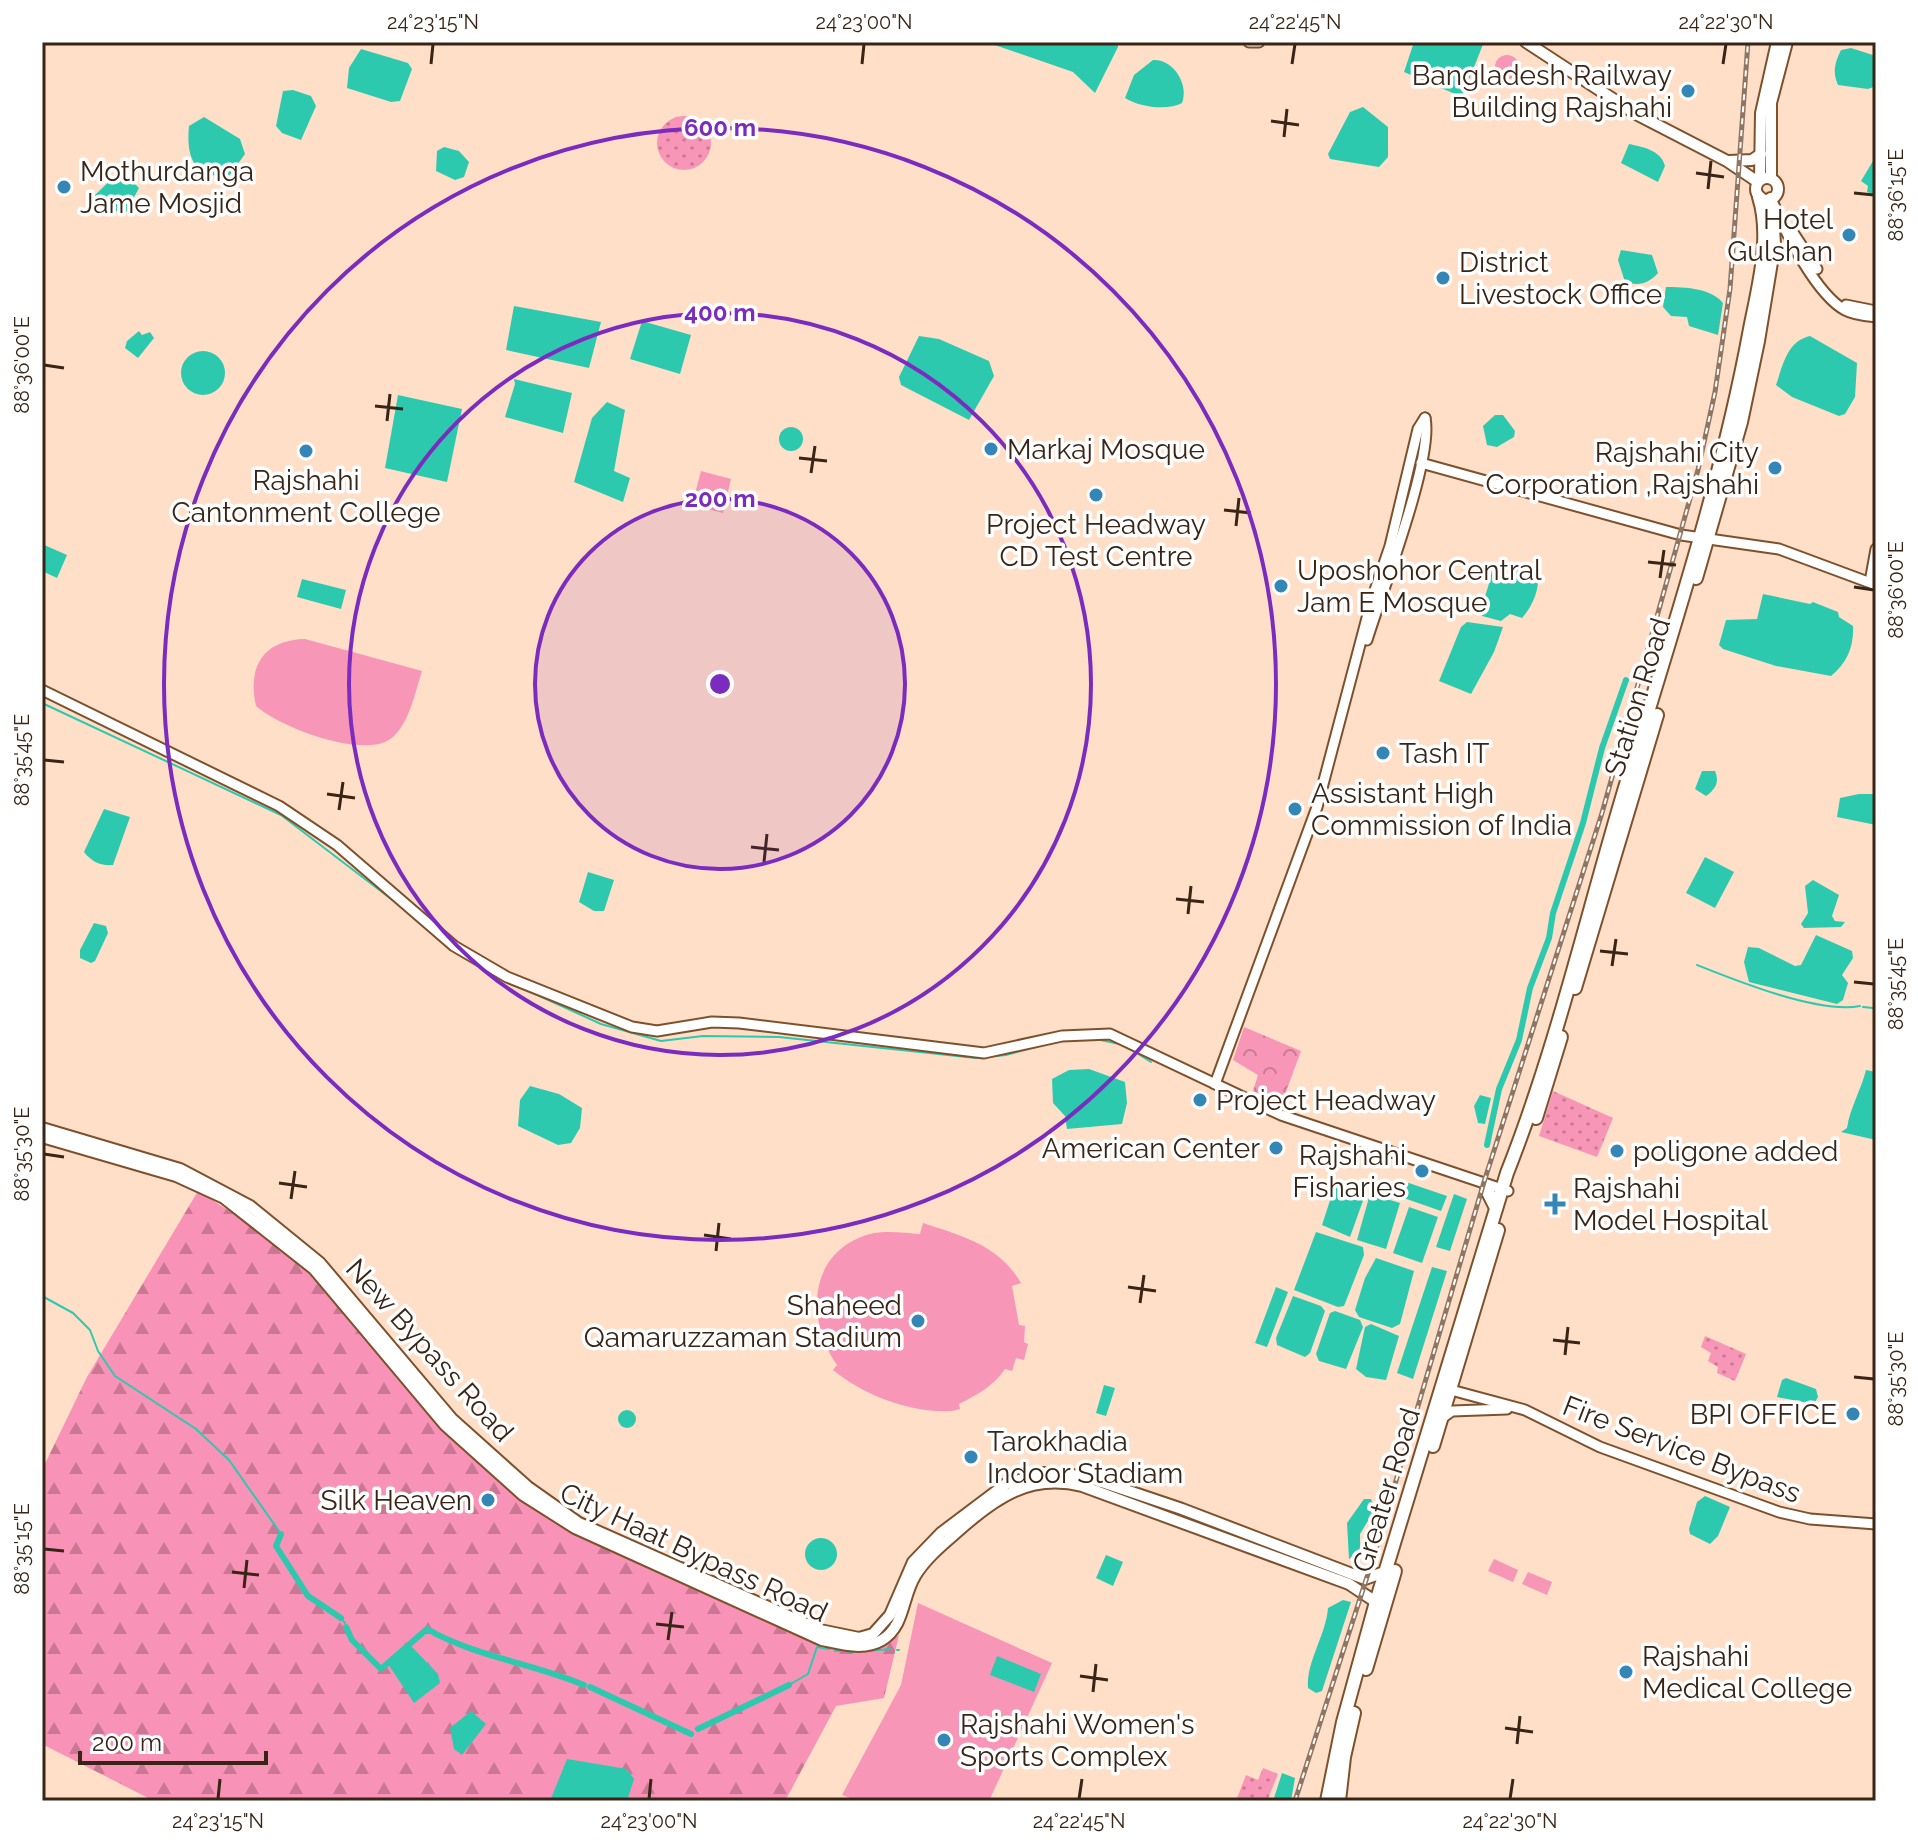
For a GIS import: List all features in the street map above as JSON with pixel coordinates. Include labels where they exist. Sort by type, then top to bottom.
[{"type":"highway","name":"Station Road","points":[[1503,1194],[1584,949],[1679,612],[1741,422],[1774,244],[1765,190]]},
{"type":"highway","name":"Station Road","points":[[1703,538],[1733,419],[1751,322],[1763,239],[1765,190]]},
{"type":"highway","points":[[1774,244],[1791,239]]},
{"type":"highway","points":[[1488,1187],[1503,1194]]},
{"type":"highway","points":[[1488,1187],[1503,1194]]},
{"type":"highway","name":"Greater Road","points":[[1332,1800],[1354,1712],[1451,1390],[1503,1194]]},
{"type":"highway","name":"Greater Road","points":[[1332,1800],[1343,1722],[1376,1602],[1503,1194]]},
{"type":"main road","points":[[1526,42],[1636,114],[1727,161],[1765,190]]},
{"type":"main road","name":"Station Road","points":[[1765,190],[1761,113],[1777,42]]},
{"type":"main road","name":"Station Road","points":[[1765,190],[1771,103],[1787,42]]},
{"type":"main road","points":[[1698,148],[1701,154],[1765,190]]},
{"type":"main road","points":[[1727,161],[1752,160],[1761,154]]},
{"type":"main road","name":"City Haat Bypass Road","points":[[42,1128],[180,1169],[250,1206],[320,1263],[458,1425],[494,1459],[553,1506],[579,1523],[820,1630],[859,1638],[873,1634],[890,1615],[906,1572],[941,1533],[1006,1484],[1043,1473],[1084,1476],[1182,1509],[1326,1572]]},
{"type":"main road","name":"City Haat Bypass Road","points":[[42,1137],[176,1176],[224,1198],[314,1269],[445,1425],[523,1495],[575,1528],[822,1640],[865,1647],[883,1640],[900,1620],[913,1579],[949,1539],[997,1498],[1020,1488],[1053,1481],[1082,1486],[1326,1572]]},
{"type":"main road","points":[[1326,1572],[1365,1579],[1387,1571]]},
{"type":"main road","points":[[1326,1572],[1376,1602]]},
{"type":"street","points":[[1765,190],[1791,239],[1828,297],[1845,310],[1876,317]]},
{"type":"street","points":[[1765,190],[1830,290],[1847,306],[1876,311]]},
{"type":"street","points":[[1215,1084],[1325,781],[1421,463],[1427,428],[1425,418],[1418,429],[1390,546],[1372,599],[1325,781]]},
{"type":"street","points":[[1421,463],[1703,538],[1779,549],[1873,583],[1876,549]]},
{"type":"street","points":[[42,690],[279,806],[337,845],[454,946],[507,977],[599,1017],[657,1031],[712,1022],[739,1023],[984,1053],[1062,1036],[1110,1034],[1317,1129],[1389,1149],[1488,1187]]},
{"type":"street","name":"Fire Service Bypass","points":[[1451,1390],[1522,1410],[1600,1447],[1779,1512],[1810,1519],[1876,1524]]},
{"type":"street","name":"Fire Service Bypass","points":[[1442,1418],[1465,1410],[1522,1410]]},
{"type":"green space","points":[[1507,55],[1518,62],[1519,67],[1512,78],[1507,79],[1496,72],[1495,67],[1502,56]]},
{"type":"green space","points":[[684,116],[703,124],[711,143],[703,162],[684,170],[665,162],[657,143],[665,124]]},
{"type":"green space","points":[[701,471],[731,479],[723,513],[692,505]]},
{"type":"green space","points":[[305,639],[422,671],[410,711],[393,737],[372,745],[337,742],[299,730],[256,706],[254,679],[262,658],[279,644]]},
{"type":"green space","points":[[1244,1027],[1301,1051],[1281,1105],[1253,1091],[1258,1075],[1233,1060]]},
{"type":"green space","points":[[1553,1091],[1613,1118],[1597,1157],[1539,1136]]},
{"type":"green space","points":[[198,1191],[292,1251],[543,1513],[808,1639],[877,1650],[899,1635],[884,1698],[836,1706],[785,1801],[154,1801],[42,1744],[42,1470],[87,1377]]},
{"type":"green space","name":"Shaheed Qamaruzzaman Stadium","points":[[923,1223],[991,1251],[1002,1259],[1021,1283],[1012,1286],[1019,1325],[1025,1326],[1024,1342],[1028,1344],[1024,1360],[1016,1358],[1012,1371],[1005,1369],[990,1386],[959,1404],[960,1409],[952,1411],[904,1406],[859,1388],[833,1370],[837,1365],[820,1328],[818,1289],[834,1255],[849,1243],[870,1234],[920,1234]]},
{"type":"green space","points":[[1705,1336],[1746,1354],[1735,1381],[1717,1373],[1718,1367],[1708,1361],[1711,1353],[1701,1347]]},
{"type":"green space","points":[[1494,1559],[1518,1570],[1513,1582],[1488,1571]]},
{"type":"green space","points":[[1528,1572],[1552,1582],[1547,1595],[1522,1584]]},
{"type":"green space","name":"Rajshahi Women's Sports Complex","points":[[918,1603],[1052,1663],[989,1801],[858,1801],[842,1795],[901,1685]]},
{"type":"green space","points":[[1263,1768],[1278,1774],[1267,1801],[1236,1801],[1246,1775],[1258,1780]]},
{"type":"water","points":[[986,42],[1118,42],[1118,47],[1095,93],[1073,72]]},
{"type":"water","points":[[1414,42],[1484,42],[1462,97],[1404,72]]},
{"type":"water","points":[[1851,48],[1876,56],[1876,86],[1868,89],[1838,85],[1835,71],[1837,59],[1841,50]]},
{"type":"water","points":[[361,49],[408,63],[412,69],[400,101],[391,102],[347,88],[349,68]]},
{"type":"water","points":[[1153,60],[1167,64],[1178,74],[1184,96],[1182,103],[1153,107],[1125,98],[1134,75]]},
{"type":"water","points":[[293,90],[311,96],[316,106],[301,140],[282,133],[276,126],[283,91]]},
{"type":"water","points":[[1363,107],[1388,127],[1388,157],[1379,167],[1330,159],[1328,154],[1350,112]]},
{"type":"water","points":[[204,117],[240,139],[245,154],[229,176],[207,174],[194,163],[191,156],[189,126]]},
{"type":"water","points":[[1629,144],[1660,156],[1665,166],[1658,182],[1621,163]]},
{"type":"water","points":[[444,147],[459,151],[469,162],[464,177],[455,180],[436,171],[437,151]]},
{"type":"water","points":[[1876,156],[1876,195],[1867,192],[1868,186],[1861,181]]},
{"type":"water","points":[[121,170],[139,188],[124,216],[94,196]]},
{"type":"water","points":[[1621,250],[1652,255],[1658,273],[1643,283],[1625,282],[1618,260]]},
{"type":"water","points":[[1666,287],[1697,289],[1718,298],[1723,303],[1718,335],[1689,326],[1687,317],[1671,316],[1663,307]]},
{"type":"water","points":[[514,306],[601,322],[589,368],[506,350]]},
{"type":"water","points":[[642,321],[691,335],[680,374],[630,359]]},
{"type":"water","points":[[139,331],[142,335],[150,332],[154,338],[138,358],[125,348],[127,341]]},
{"type":"water","points":[[919,336],[939,339],[989,361],[994,376],[969,420],[901,385],[899,377]]},
{"type":"water","points":[[1810,336],[1857,363],[1855,397],[1845,414],[1839,416],[1792,397],[1776,385],[1791,348]]},
{"type":"water","points":[[203,351],[218,358],[225,373],[218,388],[203,395],[188,388],[181,373],[188,358]]},
{"type":"water","points":[[514,379],[572,393],[563,433],[505,417]]},
{"type":"water","points":[[398,395],[462,409],[447,482],[385,468]]},
{"type":"water","points":[[607,402],[625,410],[614,471],[630,478],[623,502],[574,482],[592,418]]},
{"type":"water","points":[[1495,415],[1503,415],[1515,431],[1514,437],[1497,447],[1487,445],[1483,426]]},
{"type":"water","points":[[791,427],[800,430],[803,439],[800,448],[791,451],[782,448],[779,439],[782,430]]},
{"type":"water","points":[[42,544],[67,555],[57,578],[42,571]]},
{"type":"water","points":[[1501,565],[1537,573],[1535,597],[1522,618],[1510,614],[1501,621],[1482,616],[1492,569],[1498,569]]},
{"type":"water","points":[[302,579],[346,590],[341,609],[297,597]]},
{"type":"water","points":[[1763,594],[1810,604],[1813,602],[1838,612],[1839,617],[1853,626],[1848,654],[1831,676],[1776,666],[1719,645],[1726,620],[1757,619]]},
{"type":"water","points":[[1467,622],[1503,627],[1494,652],[1471,694],[1439,681],[1461,627]]},
{"type":"water","points":[[1702,771],[1715,771],[1717,779],[1716,785],[1706,796],[1695,789]]},
{"type":"water","points":[[1876,794],[1876,825],[1837,817],[1840,798]]},
{"type":"water","points":[[104,809],[130,817],[113,865],[97,863],[84,852]]},
{"type":"water","points":[[1705,857],[1734,872],[1715,908],[1686,893]]},
{"type":"water","points":[[588,872],[614,880],[604,911],[594,911],[579,902]]},
{"type":"water","points":[[1813,880],[1839,895],[1832,916],[1835,921],[1845,922],[1841,927],[1804,928],[1801,924],[1808,913],[1805,886]]},
{"type":"water","points":[[94,923],[106,926],[108,933],[95,961],[91,963],[80,958],[80,950]]},
{"type":"water","points":[[1816,935],[1852,951],[1853,958],[1842,975],[1848,983],[1843,1000],[1837,1004],[1749,982],[1744,962],[1748,947],[1759,948],[1795,966],[1801,965]]},
{"type":"water","points":[[1089,1069],[1125,1082],[1127,1103],[1122,1124],[1067,1129],[1065,1116],[1053,1103],[1052,1079],[1069,1070]]},
{"type":"water","points":[[1866,1070],[1876,1072],[1876,1140],[1841,1132],[1847,1128]]},
{"type":"water","points":[[530,1086],[559,1094],[582,1108],[580,1128],[571,1143],[558,1145],[518,1126],[520,1100]]},
{"type":"water","points":[[1480,1095],[1491,1098],[1485,1124],[1478,1123],[1474,1106]]},
{"type":"water","points":[[1403,1181],[1447,1196],[1441,1211],[1398,1196]]},
{"type":"water","points":[[1336,1182],[1365,1195],[1350,1237],[1322,1225]]},
{"type":"water","points":[[1370,1194],[1400,1203],[1386,1249],[1357,1240]]},
{"type":"water","points":[[1454,1194],[1467,1199],[1450,1251],[1436,1247]]},
{"type":"water","points":[[1409,1207],[1438,1217],[1422,1263],[1393,1253]]},
{"type":"water","points":[[1316,1232],[1363,1247],[1364,1255],[1344,1306],[1338,1307],[1294,1290]]},
{"type":"water","points":[[1376,1258],[1414,1271],[1400,1324],[1392,1328],[1359,1317],[1355,1310],[1365,1278]]},
{"type":"water","points":[[1432,1267],[1447,1271],[1413,1379],[1397,1373]]},
{"type":"water","points":[[1276,1287],[1288,1292],[1267,1347],[1255,1343]]},
{"type":"water","points":[[1293,1296],[1321,1306],[1325,1311],[1310,1353],[1305,1357],[1277,1345],[1276,1338]]},
{"type":"water","points":[[1335,1311],[1360,1320],[1363,1327],[1346,1369],[1319,1361],[1316,1354],[1330,1313]]},
{"type":"water","points":[[1371,1324],[1399,1336],[1386,1380],[1366,1377],[1356,1369],[1365,1327]]},
{"type":"water","points":[[1786,1378],[1816,1389],[1818,1397],[1814,1404],[1777,1397],[1782,1380]]},
{"type":"water","points":[[1104,1385],[1115,1388],[1106,1416],[1096,1413]]},
{"type":"water","points":[[627,1410],[636,1419],[627,1428],[618,1419]]},
{"type":"water","points":[[1705,1496],[1730,1507],[1718,1536],[1710,1544],[1690,1534],[1689,1529],[1697,1502]]},
{"type":"water","points":[[1364,1499],[1371,1499],[1375,1509],[1360,1534],[1360,1550],[1349,1559],[1347,1523]]},
{"type":"water","points":[[821,1538],[832,1543],[837,1554],[832,1565],[821,1570],[810,1565],[805,1554],[810,1543]]},
{"type":"water","points":[[1106,1555],[1123,1562],[1113,1586],[1096,1578]]},
{"type":"water","points":[[1343,1600],[1351,1602],[1322,1691],[1316,1693],[1308,1688],[1310,1668],[1328,1608]]},
{"type":"water","points":[[411,1646],[438,1674],[440,1683],[414,1703],[388,1664],[395,1655]]},
{"type":"water","points":[[997,1656],[1041,1674],[1034,1692],[990,1675]]},
{"type":"water","points":[[471,1711],[486,1724],[462,1755],[454,1749],[450,1728]]},
{"type":"water","points":[[567,1759],[627,1769],[634,1779],[627,1801],[550,1801]]},
{"type":"water","points":[[1282,1773],[1295,1778],[1291,1801],[1273,1801]]},
{"type":"waterway","points":[[1487,1145],[1499,1089],[1519,1040],[1530,988],[1549,938],[1553,913],[1583,823],[1602,748],[1626,680]]},
{"type":"waterway","points":[[42,703],[281,815],[407,911]]},
{"type":"waterway","points":[[1697,965],[1801,1001],[1843,1007],[1860,1006]]},
{"type":"waterway","points":[[522,988],[601,1024],[661,1041],[703,1036],[779,1037],[976,1058],[1006,1055],[1050,1043]]},
{"type":"waterway","points":[[1863,1007],[1873,1008]]},
{"type":"waterway","points":[[1096,1039],[1124,1045],[1151,1062]]},
{"type":"waterway","points":[[42,1296],[73,1313],[90,1330],[98,1351],[115,1376],[196,1429],[229,1460],[281,1534]]},
{"type":"waterway","points":[[281,1534],[276,1546],[308,1596],[341,1618]]},
{"type":"waterway","points":[[341,1618],[345,1623]]},
{"type":"waterway","points":[[346,1627],[352,1640],[381,1669],[427,1629],[484,1653],[584,1685]]},
{"type":"waterway","points":[[789,1685],[808,1674],[817,1647],[829,1649]]},
{"type":"waterway","points":[[866,1651],[891,1649]]},
{"type":"waterway","points":[[835,1651],[844,1651]]},
{"type":"waterway","points":[[849,1652],[862,1651]]},
{"type":"waterway","points":[[698,1729],[789,1685]]},
{"type":"waterway","points":[[590,1687],[691,1734]]},
{"type":"railway","points":[[1295,1801],[1375,1552],[1484,1182],[1602,813],[1698,470],[1715,392],[1730,289],[1748,42]]},
{"type":"place","name":"Bangladesh Railway Building Rajshahi","points":[[1688,91]]},
{"type":"place","name":"Mothurdanga Jame Mosjid","points":[[64,187]]},
{"type":"place","name":"Hotel Gulshan","points":[[1849,235]]},
{"type":"place","name":"District Livestock Office","points":[[1443,278]]},
{"type":"place","name":"Markaj Mosque","points":[[991,449]]},
{"type":"place","name":"Rajshahi Cantonment College","points":[[306,451]]},
{"type":"place","name":"Rajshahi City Corporation ,Rajshahi","points":[[1775,468]]},
{"type":"place","name":"Project Headway CD Test Centre","points":[[1096,495]]},
{"type":"place","name":"Uposhohor Central Jam E Mosque","points":[[1281,586]]},
{"type":"place","name":"Tash IT","points":[[1383,753]]},
{"type":"place","name":"Assistant High Commission of India","points":[[1295,809]]},
{"type":"place","name":"Project Headway","points":[[1200,1100]]},
{"type":"place","name":"American Center","points":[[1276,1148]]},
{"type":"place","name":"poligone added","points":[[1617,1151]]},
{"type":"place","name":"Rajshahi Fisharies","points":[[1422,1171]]},
{"type":"place","name":"Rajshahi Model Hospital","points":[[1555,1204]]},
{"type":"place","name":"Shaheed Qamaruzzaman Stadium","points":[[918,1321]]},
{"type":"place","name":"BPI OFFICE","points":[[1853,1414]]},
{"type":"place","name":"Tarokhadia Indoor Stadiam","points":[[971,1457]]},
{"type":"place","name":"Silk Heaven","points":[[488,1500]]},
{"type":"place","name":"Rajshahi Medical College","points":[[1626,1672]]},
{"type":"place","name":"Rajshahi Women's Sports Complex","points":[[944,1740]]}]
